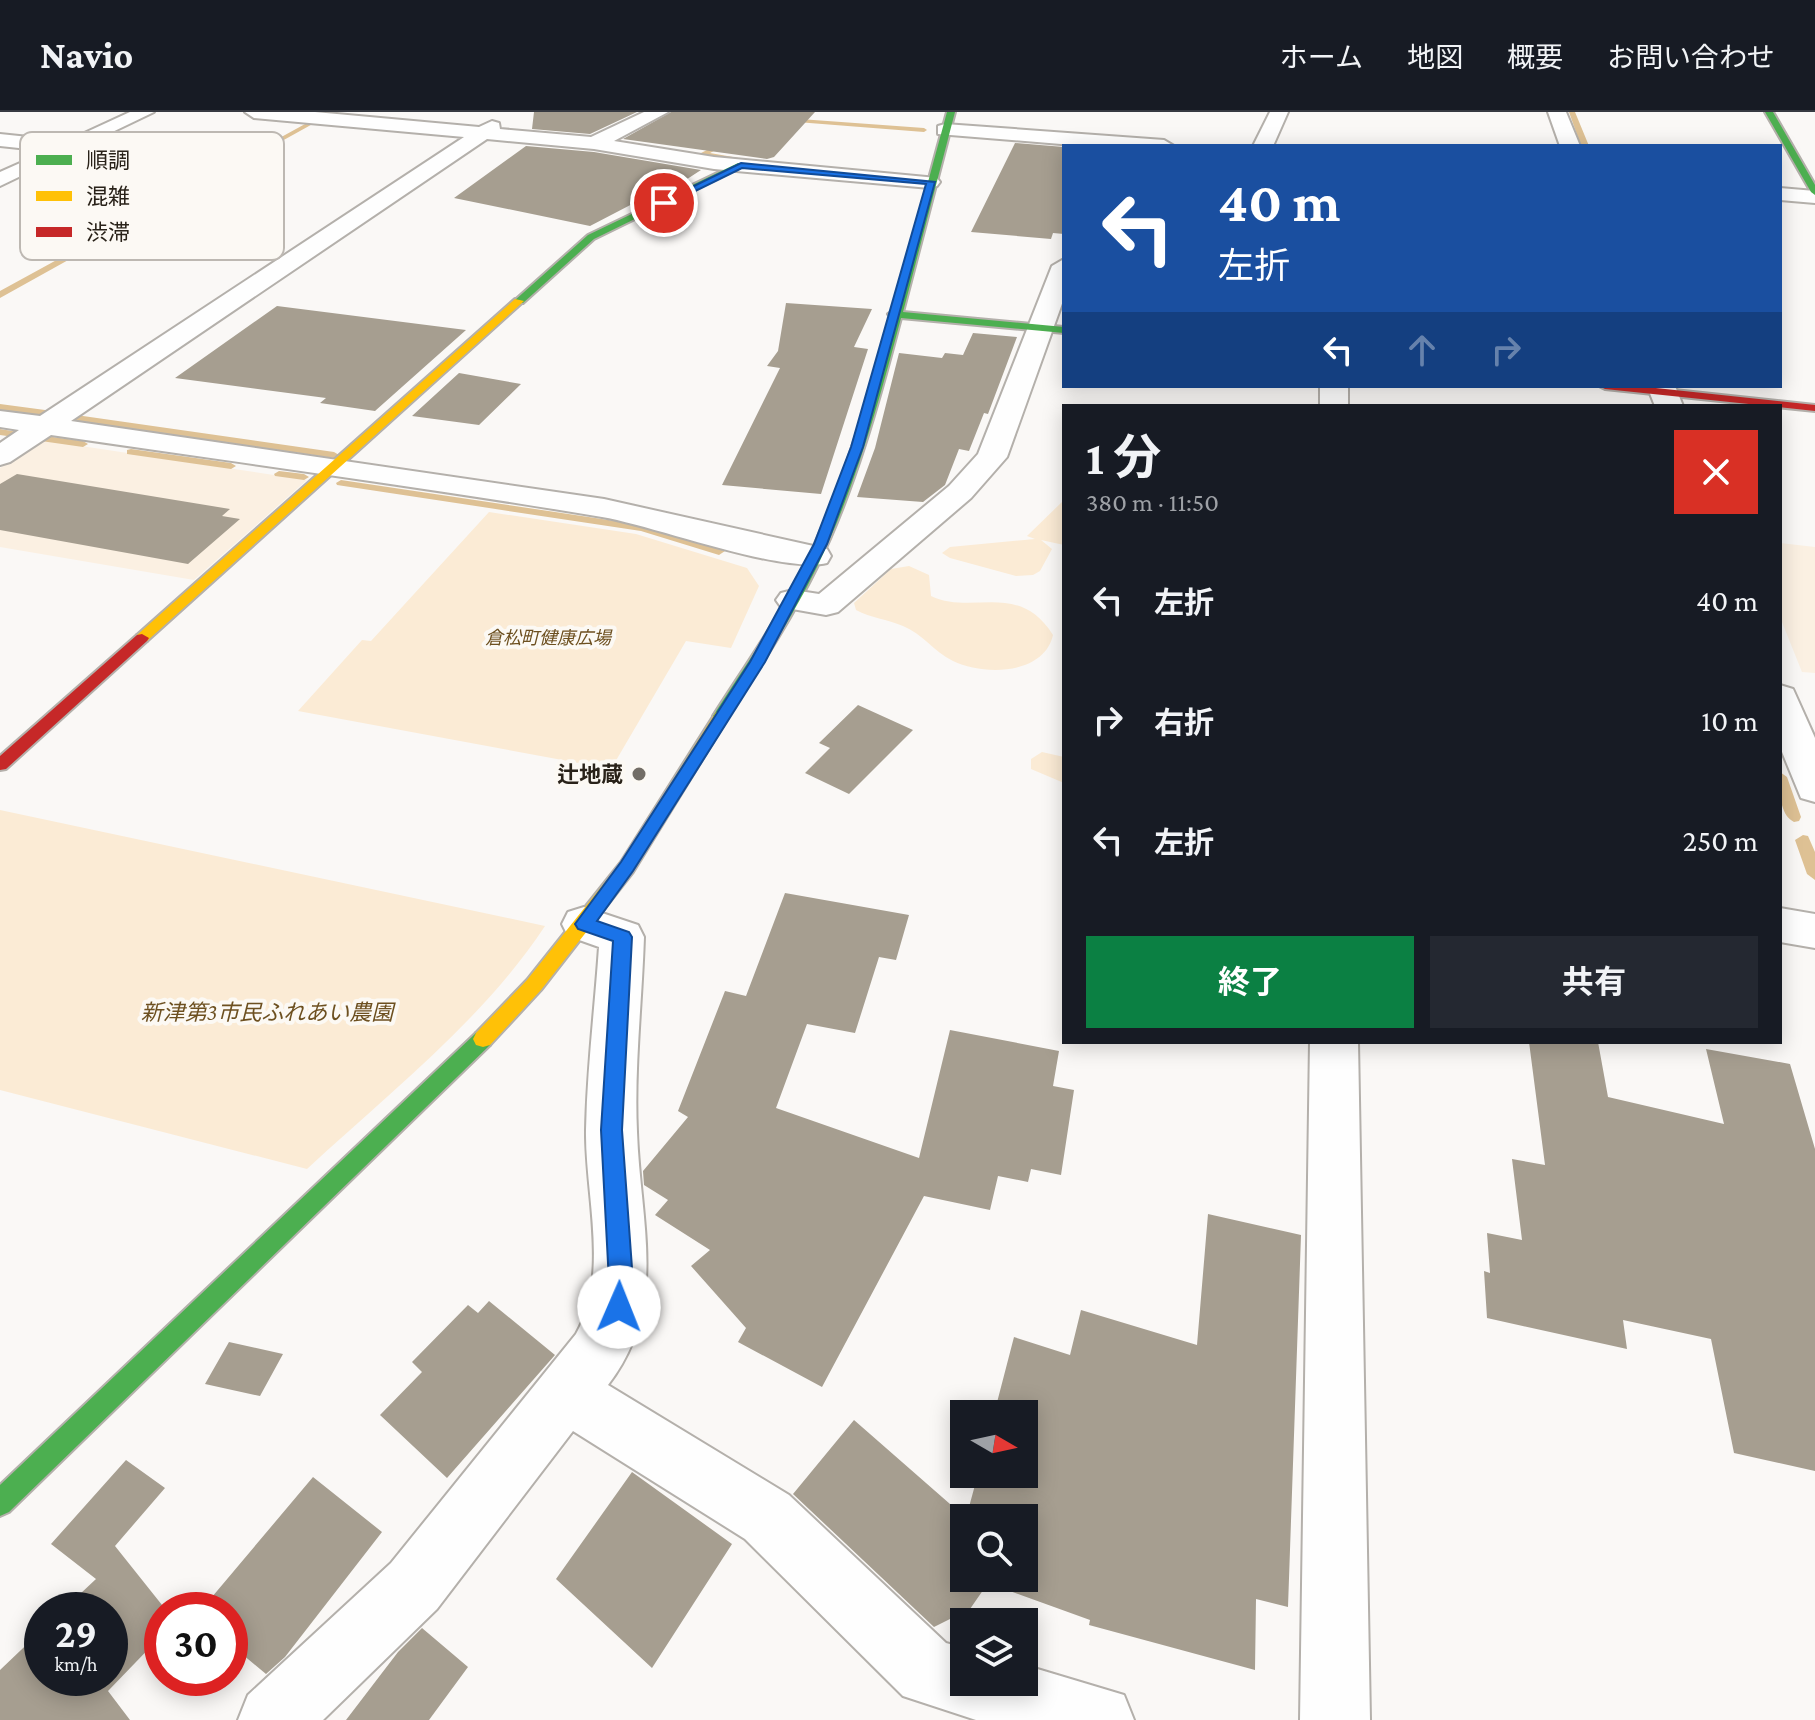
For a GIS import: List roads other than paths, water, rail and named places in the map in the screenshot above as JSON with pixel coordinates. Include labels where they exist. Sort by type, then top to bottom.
[{"type":"street","points":[[103,132],[145,112]]},
{"type":"street","points":[[254,112],[594,143],[741,165],[930,182]]},
{"type":"street","points":[[0,456],[514,112]]},
{"type":"street","points":[[594,143],[659,112]]},
{"type":"street","points":[[1264,144],[1279,112]]},
{"type":"street","points":[[1557,112],[1569,144]]},
{"type":"street","points":[[1769,112],[1814,189],[1782,194]]},
{"type":"street","points":[[0,1503],[473,1049],[534,985],[627,867],[793,600],[815,556],[857,447],[948,121],[1151,144]]},
{"type":"street","points":[[0,140],[20,142]]},
{"type":"street","points":[[0,765],[591,237],[741,165]]},
{"type":"street","points":[[0,180],[20,171]]},
{"type":"street","points":[[793,600],[826,605],[978,475],[1000,439],[1052,329],[1062,276]]},
{"type":"street","points":[[893,314],[1052,329]]},
{"type":"street","points":[[1618,388],[1769,404]]},
{"type":"street","points":[[1782,405],[1815,408]]},
{"type":"street","points":[[0,419],[637,514],[760,549],[815,556]]},
{"type":"street","points":[[1782,702],[1815,788]]},
{"type":"street","points":[[273,1720],[414,1586],[566,1393],[610,1330],[619,1307],[621,1282],[611,1130],[622,937],[584,924]]},
{"type":"street","points":[[1782,925],[1815,931]]},
{"type":"street","points":[[1334,1044],[1335,1720]]},
{"type":"street","points":[[566,1393],[767,1517],[927,1672],[1009,1708],[1099,1720]]},
{"type":"waterway","points":[[1572,112],[1584,144]]},
{"type":"waterway","points":[[284,138],[316,120]]},
{"type":"waterway","points":[[786,120],[924,130]]},
{"type":"waterway","points":[[729,141],[703,154],[750,162]]},
{"type":"waterway","points":[[0,295],[63,260]]},
{"type":"waterway","points":[[0,407],[45,413]]},
{"type":"waterway","points":[[76,418],[334,455]]},
{"type":"waterway","points":[[0,432],[14,434]]},
{"type":"waterway","points":[[45,439],[83,444]]},
{"type":"waterway","points":[[131,452],[231,466]]},
{"type":"waterway","points":[[279,474],[304,477]]},
{"type":"waterway","points":[[341,483],[642,528],[719,551]]},
{"type":"waterway","points":[[1782,783],[1794,817]]},
{"type":"waterway","points":[[1803,840],[1815,874]]},
{"type":"place","name":"辻地蔵","points":[[639,774]]},
{"type":"park label","name":"倉松町健康広場","points":[[548,638]]},
{"type":"park label","name":"新津第3市民ふれあい農園","points":[[267,1012]]}]
